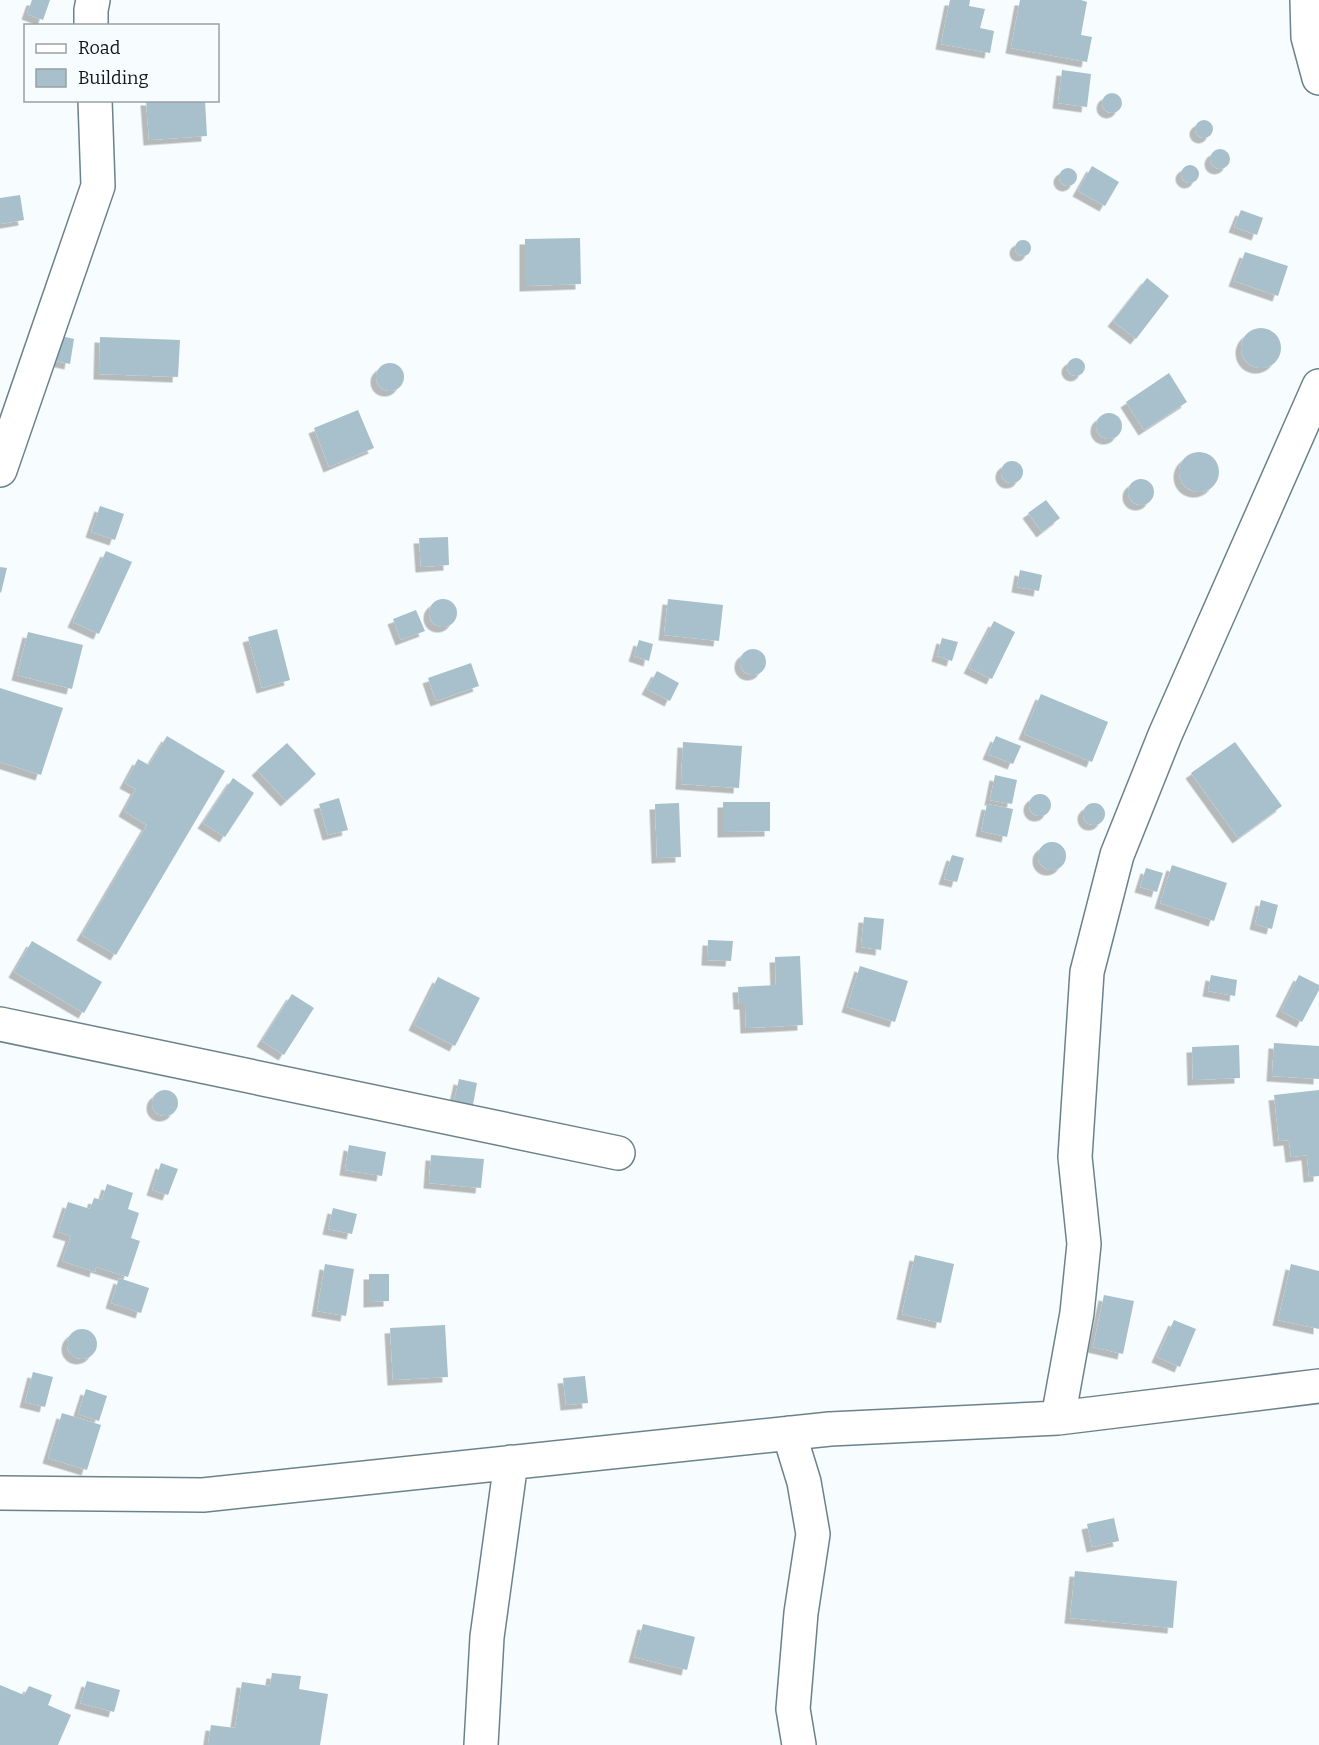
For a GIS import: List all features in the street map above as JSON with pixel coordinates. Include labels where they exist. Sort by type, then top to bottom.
[{"type":"street","points":[[92,24],[93,0]]},
{"type":"street","points":[[1307,0],[1319,78]]},
{"type":"street","points":[[0,470],[98,186],[95,102]]},
{"type":"street","points":[[1058,1418],[1077,1313],[1084,1244],[1075,1157],[1087,972],[1117,855],[1165,735],[1319,386]]},
{"type":"street","points":[[0,1024],[618,1154]]},
{"type":"street","points":[[0,1493],[203,1495],[830,1429],[1058,1418],[1319,1386]]},
{"type":"street","points":[[789,1433],[804,1482],[813,1534],[801,1613],[793,1709],[799,1745]]},
{"type":"street","points":[[481,1745],[487,1637],[511,1462]]},
{"type":"building","points":[[32,0],[50,0],[43,20],[27,14]]},
{"type":"building","points":[[950,0],[970,0],[969,6],[985,9],[980,28],[994,31],[990,53],[941,44]]},
{"type":"building","points":[[1020,0],[1081,0],[1087,2],[1081,35],[1092,37],[1087,62],[1011,48]]},
{"type":"building","points":[[1062,70],[1091,74],[1087,107],[1058,103]]},
{"type":"building","points":[[1112,93],[1119,96],[1122,103],[1119,110],[1112,113],[1105,110],[1102,103],[1105,96]]},
{"type":"building","points":[[146,102],[205,102],[207,136],[149,140]]},
{"type":"building","points":[[1204,120],[1210,123],[1213,129],[1210,135],[1204,138],[1198,135],[1195,129],[1198,123]]},
{"type":"building","points":[[1220,149],[1227,152],[1230,159],[1227,166],[1220,169],[1213,166],[1210,159],[1213,152]]},
{"type":"building","points":[[1190,165],[1196,168],[1199,174],[1196,180],[1190,183],[1184,180],[1181,174],[1184,168]]},
{"type":"building","points":[[1092,166],[1119,182],[1105,206],[1078,191]]},
{"type":"building","points":[[1068,168],[1074,171],[1077,177],[1074,183],[1068,186],[1062,183],[1059,177],[1062,171]]},
{"type":"building","points":[[20,195],[24,220],[0,224],[0,198]]},
{"type":"building","points":[[1241,210],[1263,218],[1257,235],[1234,227]]},
{"type":"building","points":[[580,238],[581,284],[525,286],[525,239]]},
{"type":"building","points":[[1020,240],[1026,240],[1031,248],[1029,254],[1020,256],[1015,251],[1015,245]]},
{"type":"building","points":[[1245,252],[1288,266],[1278,296],[1234,281]]},
{"type":"building","points":[[1147,278],[1169,296],[1136,339],[1113,321]]},
{"type":"building","points":[[1261,328],[1269,329],[1275,334],[1280,340],[1280,356],[1275,362],[1269,367],[1261,368],[1253,367],[1247,362],[1242,356],[1241,348],[1242,340],[1247,334],[1253,329]]},
{"type":"building","points":[[57,335],[74,339],[70,364],[52,360]]},
{"type":"building","points":[[100,337],[180,340],[178,377],[99,374]]},
{"type":"building","points":[[1076,358],[1082,361],[1085,367],[1082,373],[1076,376],[1070,373],[1067,367],[1070,361]]},
{"type":"building","points":[[390,363],[400,367],[404,377],[400,387],[390,391],[380,387],[376,377],[380,367]]},
{"type":"building","points":[[1169,373],[1187,402],[1144,430],[1126,402]]},
{"type":"building","points":[[358,410],[374,448],[329,467],[314,428]]},
{"type":"building","points":[[1109,413],[1118,417],[1122,426],[1118,435],[1109,439],[1100,435],[1096,426],[1100,417]]},
{"type":"building","points":[[1199,452],[1213,458],[1219,472],[1213,486],[1199,492],[1185,486],[1179,472],[1185,458]]},
{"type":"building","points":[[1012,461],[1020,464],[1023,472],[1020,480],[1012,483],[1004,480],[1001,472],[1004,464]]},
{"type":"building","points":[[1141,479],[1150,483],[1154,492],[1150,501],[1141,505],[1132,501],[1128,492],[1132,483]]},
{"type":"building","points":[[1046,500],[1060,518],[1042,532],[1028,513]]},
{"type":"building","points":[[100,506],[124,514],[115,540],[91,532]]},
{"type":"building","points":[[448,537],[449,565],[421,567],[419,538]]},
{"type":"building","points":[[106,551],[132,562],[99,634],[73,622]]},
{"type":"building","points":[[0,567],[7,568],[1,593],[0,592]]},
{"type":"building","points":[[1020,570],[1042,575],[1039,591],[1017,587]]},
{"type":"building","points":[[443,599],[453,603],[457,613],[453,623],[443,627],[433,623],[429,613],[433,603]]},
{"type":"building","points":[[668,599],[723,605],[719,641],[664,635]]},
{"type":"building","points":[[416,610],[425,631],[401,640],[393,619]]},
{"type":"building","points":[[994,621],[1015,632],[992,679],[969,668]]},
{"type":"building","points":[[277,629],[290,680],[262,688],[248,637]]},
{"type":"building","points":[[28,632],[83,645],[72,689],[17,675]]},
{"type":"building","points":[[942,638],[958,642],[952,661],[937,656]]},
{"type":"building","points":[[639,640],[653,644],[649,661],[634,656]]},
{"type":"building","points":[[753,649],[763,652],[766,662],[763,672],[753,675],[743,672],[740,662],[743,652]]},
{"type":"building","points":[[471,663],[479,686],[436,701],[428,678]]},
{"type":"building","points":[[657,671],[679,683],[670,701],[647,689]]},
{"type":"building","points":[[0,688],[63,708],[41,775],[0,762]]},
{"type":"building","points":[[1041,694],[1108,722],[1092,762],[1024,734]]},
{"type":"building","points":[[167,736],[225,771],[116,955],[82,935],[147,825],[124,811],[136,789],[125,783],[138,759],[149,765]]},
{"type":"building","points":[[996,736],[1021,746],[1013,764],[988,754]]},
{"type":"building","points":[[683,742],[742,746],[739,788],[681,784]]},
{"type":"building","points":[[1235,742],[1282,806],[1238,838],[1191,773]]},
{"type":"building","points":[[287,743],[316,774],[286,801],[257,770]]},
{"type":"building","points":[[995,775],[1017,780],[1012,804],[990,800]]},
{"type":"building","points":[[233,778],[254,793],[225,837],[203,823]]},
{"type":"building","points":[[1040,794],[1048,797],[1051,805],[1048,813],[1040,816],[1032,813],[1029,805],[1032,797]]},
{"type":"building","points":[[339,798],[348,830],[328,835],[319,804]]},
{"type":"building","points":[[723,802],[770,802],[770,831],[723,832]]},
{"type":"building","points":[[679,803],[681,857],[657,858],[655,804]]},
{"type":"building","points":[[1090,803],[1098,803],[1105,810],[1105,818],[1098,825],[1090,825],[1083,818],[1083,810]]},
{"type":"building","points":[[987,804],[1013,809],[1007,837],[981,831]]},
{"type":"building","points":[[1052,842],[1062,846],[1066,856],[1062,866],[1052,870],[1042,866],[1038,856],[1042,846]]},
{"type":"building","points":[[952,855],[964,858],[957,882],[944,879]]},
{"type":"building","points":[[1172,865],[1227,883],[1214,921],[1160,903]]},
{"type":"building","points":[[1146,868],[1163,873],[1157,892],[1140,887]]},
{"type":"building","points":[[1261,900],[1278,905],[1272,929],[1255,924]]},
{"type":"building","points":[[864,917],[884,919],[881,950],[861,947]]},
{"type":"building","points":[[708,940],[733,941],[731,961],[707,960]]},
{"type":"building","points":[[32,941],[102,982],[84,1013],[14,972]]},
{"type":"building","points":[[800,956],[803,1025],[746,1028],[745,1004],[739,1004],[738,987],[776,985],[775,957]]},
{"type":"building","points":[[860,966],[908,981],[895,1022],[847,1007]]},
{"type":"building","points":[[1211,975],[1237,980],[1235,996],[1208,991]]},
{"type":"building","points":[[1299,975],[1319,985],[1319,990],[1302,1022],[1281,1011]]},
{"type":"building","points":[[438,977],[480,998],[455,1046],[414,1025]]},
{"type":"building","points":[[292,994],[314,1008],[284,1055],[262,1041]]},
{"type":"building","points":[[1274,1043],[1319,1046],[1319,1079],[1272,1076]]},
{"type":"building","points":[[1239,1045],[1240,1078],[1193,1080],[1192,1047]]},
{"type":"building","points":[[459,1079],[477,1083],[472,1110],[453,1106]]},
{"type":"building","points":[[165,1090],[175,1093],[178,1103],[175,1113],[165,1116],[155,1113],[152,1103],[155,1093]]},
{"type":"building","points":[[1319,1090],[1319,1176],[1309,1177],[1307,1155],[1291,1157],[1289,1140],[1279,1141],[1274,1095]]},
{"type":"building","points":[[349,1145],[386,1152],[382,1176],[345,1170]]},
{"type":"building","points":[[431,1155],[484,1159],[481,1188],[429,1183]]},
{"type":"building","points":[[161,1163],[178,1169],[168,1195],[152,1190]]},
{"type":"building","points":[[107,1184],[133,1193],[128,1209],[139,1213],[131,1238],[140,1241],[128,1277],[96,1267],[95,1272],[62,1261],[71,1236],[58,1232],[68,1202],[90,1209],[94,1198],[102,1200]]},
{"type":"building","points":[[333,1208],[357,1214],[352,1234],[328,1229]]},
{"type":"building","points":[[915,1255],[954,1264],[941,1323],[902,1314]]},
{"type":"building","points":[[325,1264],[354,1269],[346,1316],[317,1311]]},
{"type":"building","points":[[1291,1264],[1319,1271],[1319,1329],[1278,1320]]},
{"type":"building","points":[[369,1274],[389,1274],[389,1301],[369,1302]]},
{"type":"building","points":[[119,1278],[149,1288],[141,1313],[111,1303]]},
{"type":"building","points":[[1104,1295],[1134,1301],[1123,1354],[1093,1347]]},
{"type":"building","points":[[1174,1320],[1196,1329],[1180,1367],[1157,1357]]},
{"type":"building","points":[[445,1325],[448,1377],[393,1380],[390,1328]]},
{"type":"building","points":[[82,1329],[93,1333],[97,1344],[93,1355],[82,1359],[71,1355],[67,1344],[71,1333]]},
{"type":"building","points":[[33,1372],[53,1377],[45,1407],[25,1402]]},
{"type":"building","points":[[585,1376],[588,1403],[566,1405],[563,1378]]},
{"type":"building","points":[[86,1389],[107,1396],[99,1421],[78,1414]]},
{"type":"building","points":[[62,1413],[101,1425],[87,1470],[48,1458]]},
{"type":"building","points":[[1114,1518],[1119,1541],[1092,1547],[1087,1524]]},
{"type":"building","points":[[1075,1571],[1177,1581],[1173,1628],[1070,1618]]},
{"type":"building","points":[[643,1624],[695,1637],[687,1670],[634,1657]]},
{"type":"building","points":[[272,1673],[301,1676],[299,1689],[328,1694],[320,1745],[208,1745],[211,1725],[235,1728],[242,1682],[270,1686]]},
{"type":"building","points":[[87,1681],[120,1690],[114,1712],[80,1703]]},
{"type":"building","points":[[0,1685],[24,1695],[29,1686],[52,1695],[48,1705],[71,1715],[58,1745],[0,1745]]}]
